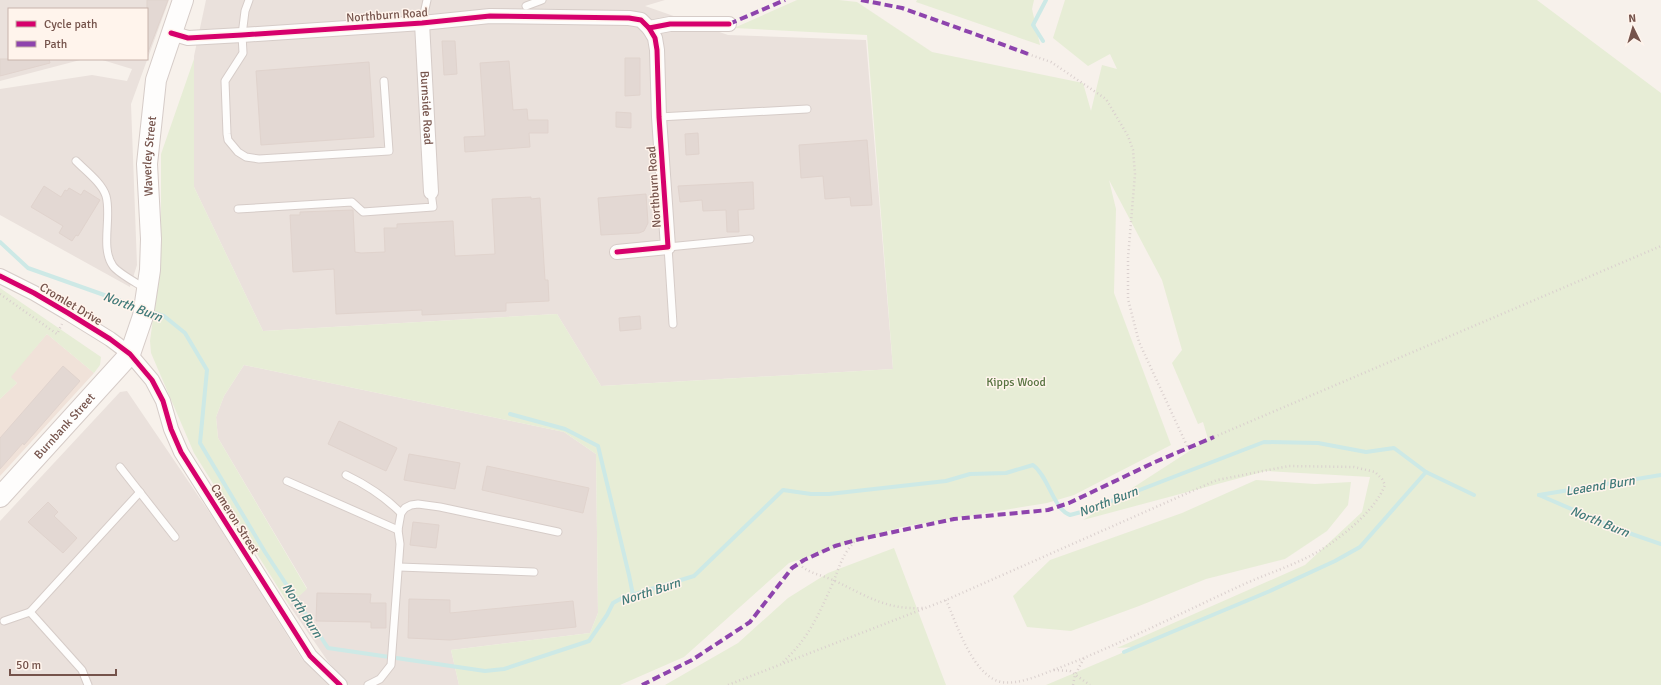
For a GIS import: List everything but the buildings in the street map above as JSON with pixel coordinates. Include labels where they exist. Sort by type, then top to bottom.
[{"type":"main road","name":"Waverley Street","points":[[130,354],[145,303],[151,239],[147,164],[156,80],[183,0]]},
{"type":"main road","name":"Burnbank Street","points":[[0,497],[130,354]]},
{"type":"street","name":"Northburn Road","points":[[171,33],[188,38],[422,23],[490,16],[526,7],[641,20],[649,28],[655,38],[657,50],[659,117],[668,247]]},
{"type":"street","name":"Burnside Road","points":[[422,23],[431,192]]},
{"type":"street","points":[[649,28],[670,24],[729,24]]},
{"type":"street","points":[[617,252],[668,247]]},
{"type":"street","name":"Cromlet Drive","points":[[0,276],[34,292],[110,339],[130,354]]},
{"type":"street","name":"Cameron Street","points":[[130,354],[152,380],[163,401],[171,429],[181,452],[310,656],[340,685]]},
{"type":"lane","points":[[249,0],[245,11],[242,35],[243,53],[225,81],[227,134],[232,145],[238,152],[246,157],[259,159],[389,151],[384,81]]},
{"type":"lane","points":[[422,23],[427,0]]},
{"type":"lane","points":[[526,7],[542,0]]},
{"type":"lane","points":[[659,117],[807,109]]},
{"type":"lane","points":[[76,161],[96,181],[106,197],[107,236],[110,261],[114,268],[145,303]]},
{"type":"lane","points":[[238,209],[352,202],[362,212],[433,207],[431,192]]},
{"type":"lane","points":[[673,324],[668,247],[750,239]]},
{"type":"lane","points":[[120,467],[175,537]]},
{"type":"lane","points":[[346,475],[368,485],[401,513]]},
{"type":"lane","points":[[287,481],[398,530]]},
{"type":"lane","points":[[1,621],[30,612],[140,492]]},
{"type":"lane","points":[[368,685],[380,679],[391,665],[399,567],[400,544],[398,530],[401,513],[405,508],[418,504],[440,507],[558,532]]},
{"type":"lane","points":[[399,567],[534,572]]},
{"type":"lane","points":[[30,612],[82,670],[88,685]]},
{"type":"path","points":[[1028,54],[1051,62],[1106,99],[1128,136],[1133,150],[1135,174],[1128,258],[1128,299],[1139,342],[1188,448]]},
{"type":"path","points":[[1214,437],[1661,246]]},
{"type":"path","points":[[0,294],[57,334],[68,313]]},
{"type":"path","points":[[728,685],[946,600],[1217,480],[1289,466],[1354,467],[1375,472],[1382,479],[1385,485],[1381,496],[1374,506],[1325,547],[1308,557],[1242,585],[1084,658],[1012,683],[1000,682],[982,672],[971,654],[946,600]]},
{"type":"path","points":[[781,664],[797,649],[810,631],[834,580],[842,557],[856,540]]},
{"type":"path","points":[[799,564],[808,571],[834,580],[874,600],[892,607],[909,609],[926,608]]},
{"type":"path","points":[[1073,685],[1075,675],[1084,658]]},
{"type":"path","points":[[1052,670],[1070,671],[1090,685]]},
{"type":"shaded area","points":[[0,0],[169,0],[148,57],[148,8],[8,8],[8,60],[80,60],[0,81]]},
{"type":"shaded area","points":[[206,0],[665,0],[645,6],[728,35],[866,40],[893,369],[601,386],[557,314],[263,331],[194,187],[194,56]]},
{"type":"shaded area","points":[[102,60],[147,60],[131,104],[137,265],[130,287],[0,215],[0,89],[92,75],[127,81],[132,69]]},
{"type":"shaded area","points":[[47,334],[94,373],[0,476],[0,399],[17,383],[10,377]]},
{"type":"shaded area","points":[[244,365],[564,432],[596,454],[598,613],[590,633],[451,650],[459,685],[347,685],[327,660],[289,605],[307,588],[218,438],[216,417],[224,396]]},
{"type":"shaded area","points":[[127,391],[216,522],[302,659],[330,685],[0,685],[0,521],[120,392]]},
{"type":"green space","name":"Kipps Wood","points":[[797,0],[839,0],[857,2],[932,52],[1083,83],[1091,111],[1102,65],[1117,69],[1110,54],[1088,66],[1053,38],[1065,0],[1537,0],[1661,93],[1661,685],[1046,685],[1136,647],[1117,648],[1305,565],[1362,512],[1370,477],[1266,471],[1083,520],[1208,439],[1203,422],[1198,424],[1172,363],[1182,350],[1162,280],[1109,180],[1116,209],[1114,293],[1171,445],[1074,495],[1047,503],[901,527],[789,563],[684,657],[620,685],[459,685],[451,650],[590,633],[598,613],[596,454],[564,432],[244,365],[224,396],[216,417],[218,438],[307,589],[289,605],[194,453],[151,353],[150,341],[161,259],[161,154],[194,59],[194,187],[263,331],[557,314],[601,386],[893,369],[867,35],[734,28]]},
{"type":"green space","points":[[917,0],[1034,0],[1032,9],[1040,45],[916,2]]},
{"type":"green space","points":[[0,288],[101,357],[100,365],[94,373],[47,334],[11,377],[17,383],[0,399]]},
{"type":"green space","points":[[1256,480],[1315,484],[1351,482],[1348,505],[1327,531],[1285,559],[1206,579],[1071,631],[1027,627],[1013,596],[1050,560],[1182,513]]},
{"type":"green space","points":[[894,548],[946,685],[665,685],[738,643],[788,598],[828,573]]},
{"type":"waterway","points":[[1043,41],[1033,25],[1046,0]]},
{"type":"waterway","name":"North Burn","points":[[0,242],[28,268],[138,307]]},
{"type":"waterway","name":"North Burn","points":[[148,311],[164,316],[185,333],[207,370],[200,443],[265,552],[328,648],[485,671],[504,669],[589,641],[607,615],[613,603],[622,598],[694,576],[783,490],[811,494],[829,494],[946,481],[970,474],[1006,473],[1033,465],[1043,477],[1059,506],[1064,512],[1070,515],[1085,511],[1264,442],[1318,443],[1366,452],[1394,448],[1426,472],[1474,495]]},
{"type":"waterway","points":[[510,414],[565,429],[598,446],[633,595]]},
{"type":"waterway","points":[[1124,652],[1270,591],[1335,561],[1360,547],[1426,472]]},
{"type":"waterway","name":"Leaend Burn","points":[[1539,495],[1661,475]]},
{"type":"waterway","name":"North Burn","points":[[1539,495],[1620,530],[1661,544]]},
{"type":"marked path","points":[[729,24],[785,0]]},
{"type":"marked path","points":[[861,0],[902,8],[1028,54]]},
{"type":"marked path","points":[[642,685],[692,660],[750,622],[792,568],[804,560],[835,546],[856,540],[954,519],[1048,510],[1069,503],[1155,462],[1214,437]]},
{"type":"cycle path","points":[[171,33],[188,38],[422,23],[490,16],[629,18],[641,20],[649,28],[670,24],[729,24]]},
{"type":"cycle path","points":[[617,252],[668,247],[659,117],[657,50],[655,38],[649,28]]},
{"type":"cycle path","points":[[0,276],[34,293],[110,339],[130,354],[152,380],[163,401],[171,429],[181,452],[310,656],[340,685]]}]
